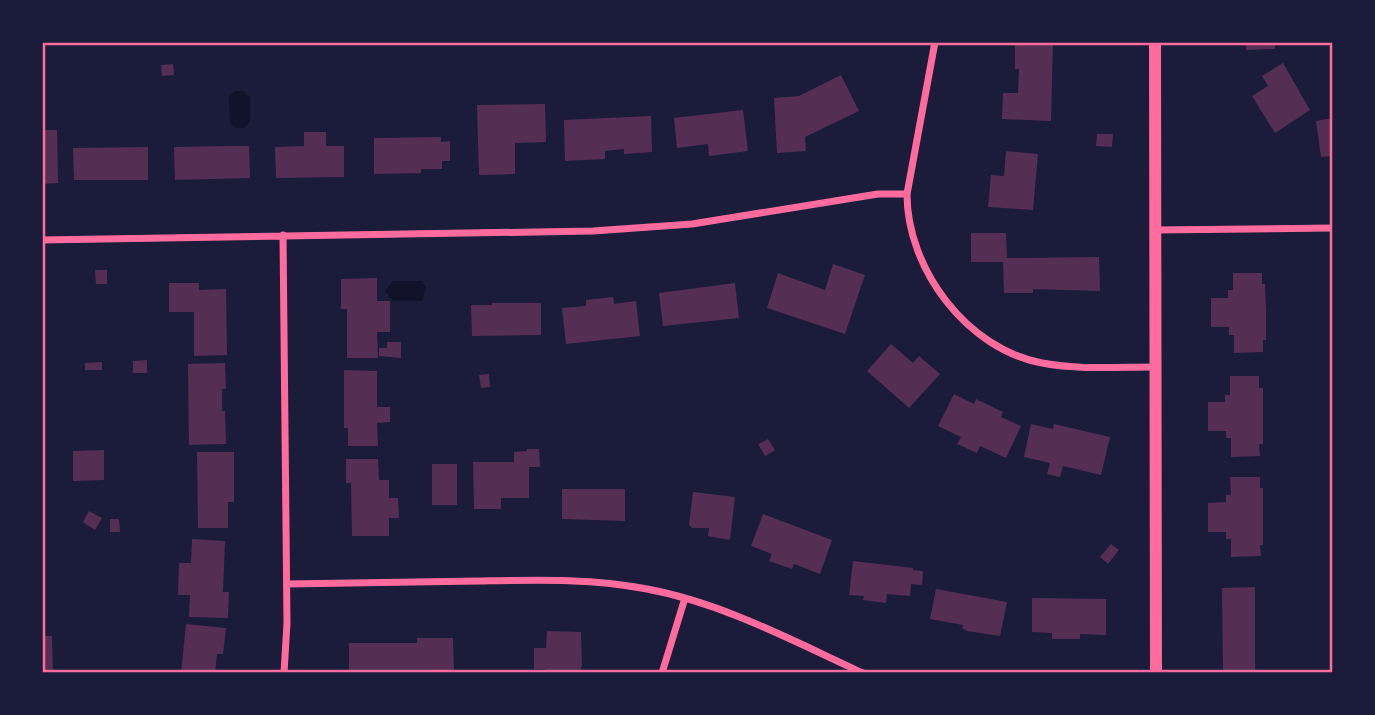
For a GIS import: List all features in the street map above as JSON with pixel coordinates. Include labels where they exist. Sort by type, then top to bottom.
[{"type":"street","points":[[935,42],[907,194],[909,220],[930,276],[944,298],[966,324],[989,342],[1014,355],[1039,363],[1068,367],[1155,367]]},
{"type":"street","points":[[1155,42],[1156,673]]},
{"type":"street","points":[[42,240],[633,229],[753,216],[878,194],[907,194]]},
{"type":"street","points":[[1156,230],[1333,228]]},
{"type":"street","points":[[283,235],[287,584],[284,673]]},
{"type":"street","points":[[287,584],[549,580],[646,588],[685,598],[745,619],[863,673]]},
{"type":"street","points":[[662,673],[685,598]]},
{"type":"shaded area","points":[[235,91],[243,91],[250,97],[250,121],[244,128],[236,128],[230,123],[229,97]]},
{"type":"shaded area","points":[[393,281],[422,281],[426,288],[422,301],[393,301],[385,291]]},
{"type":"building","points":[[1015,42],[1053,42],[1051,121],[1002,119],[1003,93],[1018,93],[1019,69],[1015,69]]},
{"type":"building","points":[[1246,42],[1275,42],[1275,49],[1246,50]]},
{"type":"building","points":[[1283,63],[1310,110],[1275,133],[1252,96],[1268,86],[1262,76]]},
{"type":"building","points":[[173,64],[174,75],[162,76],[161,65]]},
{"type":"building","points":[[841,75],[859,111],[805,137],[806,151],[777,153],[774,98],[799,96]]},
{"type":"building","points":[[545,104],[546,142],[515,143],[515,174],[479,175],[477,105]]},
{"type":"building","points":[[743,110],[748,151],[709,156],[708,144],[677,148],[674,118]]},
{"type":"building","points":[[651,116],[652,152],[624,154],[624,149],[605,151],[605,159],[565,161],[564,120]]},
{"type":"building","points":[[1333,118],[1333,156],[1321,157],[1316,121]]},
{"type":"building","points":[[42,130],[57,130],[58,183],[42,184]]},
{"type":"building","points":[[304,132],[326,132],[326,146],[344,146],[344,177],[276,178],[275,147],[304,146]]},
{"type":"building","points":[[1097,134],[1113,134],[1112,147],[1096,146]]},
{"type":"building","points":[[441,137],[441,142],[450,141],[450,161],[442,161],[442,169],[421,169],[421,173],[374,174],[374,138]]},
{"type":"building","points":[[249,146],[250,178],[175,180],[174,147]]},
{"type":"building","points":[[148,147],[148,180],[74,180],[73,148]]},
{"type":"building","points":[[1006,151],[1038,154],[1033,210],[988,207],[991,175],[1004,176]]},
{"type":"building","points":[[971,233],[1006,233],[1007,258],[1099,257],[1100,291],[1033,289],[1033,293],[1004,293],[1003,262],[971,262]]},
{"type":"building","points":[[833,264],[865,275],[845,334],[767,308],[778,273],[825,290]]},
{"type":"building","points":[[95,270],[107,270],[107,284],[96,284]]},
{"type":"building","points":[[1233,273],[1262,273],[1266,312],[1263,352],[1234,353],[1234,335],[1229,335],[1229,327],[1211,327],[1211,298],[1228,298],[1228,290],[1233,290]]},
{"type":"building","points":[[377,278],[377,301],[390,301],[390,332],[377,332],[378,358],[347,358],[347,309],[341,309],[341,279]]},
{"type":"building","points":[[169,283],[199,283],[199,290],[226,289],[227,355],[194,356],[194,312],[169,312]]},
{"type":"building","points":[[735,283],[739,318],[663,326],[659,293]]},
{"type":"building","points":[[613,297],[614,304],[636,301],[640,336],[566,344],[562,308],[586,306],[586,300]]},
{"type":"building","points":[[541,303],[541,335],[472,336],[471,305]]},
{"type":"building","points":[[387,342],[401,342],[401,358],[379,356],[379,348],[387,348]]},
{"type":"building","points":[[891,344],[913,363],[919,356],[940,374],[909,408],[867,371]]},
{"type":"building","points":[[147,360],[147,373],[133,373],[133,361]]},
{"type":"building","points":[[102,362],[102,370],[85,370],[85,363]]},
{"type":"building","points":[[225,363],[226,389],[222,389],[222,411],[225,411],[226,444],[189,445],[188,364]]},
{"type":"building","points":[[344,370],[377,371],[377,407],[390,407],[390,422],[377,423],[378,446],[348,446],[348,428],[344,428]]},
{"type":"building","points":[[489,374],[490,387],[481,388],[479,375]]},
{"type":"building","points":[[1230,376],[1259,376],[1259,388],[1263,388],[1263,444],[1259,444],[1260,456],[1231,457],[1231,438],[1226,438],[1226,431],[1208,431],[1208,402],[1225,402],[1225,395],[1230,395]]},
{"type":"building","points":[[954,394],[974,404],[976,399],[1003,412],[1001,417],[1021,426],[1006,458],[980,446],[977,453],[957,444],[961,437],[938,426]]},
{"type":"building","points":[[1031,424],[1053,429],[1054,424],[1110,437],[1101,475],[1063,466],[1060,477],[1047,474],[1050,463],[1024,457]]},
{"type":"building","points":[[768,439],[775,450],[765,456],[758,444]]},
{"type":"building","points":[[539,449],[540,467],[529,467],[529,498],[501,498],[501,509],[474,509],[473,462],[514,462],[514,452]]},
{"type":"building","points":[[104,450],[104,480],[73,481],[73,451]]},
{"type":"building","points":[[197,452],[234,452],[234,502],[228,502],[228,528],[198,528]]},
{"type":"building","points":[[346,459],[378,459],[379,480],[389,480],[389,498],[398,498],[399,518],[389,518],[389,536],[352,536],[351,483],[346,483]]},
{"type":"building","points":[[432,464],[457,464],[457,505],[432,505]]},
{"type":"building","points":[[1230,477],[1260,477],[1260,488],[1263,488],[1261,556],[1231,557],[1231,539],[1226,539],[1226,532],[1208,532],[1208,503],[1226,502],[1226,495],[1231,495]]},
{"type":"building","points":[[562,489],[625,489],[625,521],[562,519]]},
{"type":"building","points":[[693,492],[735,497],[730,540],[708,536],[709,528],[692,528],[689,525]]},
{"type":"building","points":[[89,511],[102,518],[95,530],[83,522]]},
{"type":"building","points":[[763,514],[832,540],[820,574],[794,564],[792,569],[769,561],[772,554],[751,546]]},
{"type":"building","points":[[110,519],[119,519],[120,532],[110,532]]},
{"type":"building","points":[[192,539],[225,541],[223,592],[229,592],[228,618],[189,617],[190,595],[178,595],[179,563],[191,563]]},
{"type":"building","points":[[1111,544],[1119,550],[1108,564],[1100,557]]},
{"type":"building","points":[[853,561],[923,571],[922,585],[911,584],[910,596],[887,594],[886,603],[863,600],[864,596],[849,595]]},
{"type":"building","points":[[1255,587],[1255,671],[1223,671],[1222,588]]},
{"type":"building","points":[[936,589],[1007,602],[1000,636],[967,631],[962,628],[963,625],[930,619]]},
{"type":"building","points":[[1032,598],[1106,599],[1106,635],[1080,634],[1080,639],[1052,639],[1052,633],[1032,632]]},
{"type":"building","points":[[186,624],[226,628],[223,654],[217,654],[215,673],[181,673]]},
{"type":"building","points":[[547,631],[581,632],[580,671],[546,673],[546,669],[534,669],[534,648],[546,648]]},
{"type":"building","points":[[42,636],[52,636],[53,673],[42,673]]},
{"type":"building","points":[[417,638],[453,638],[454,673],[349,673],[349,643],[417,643]]}]
